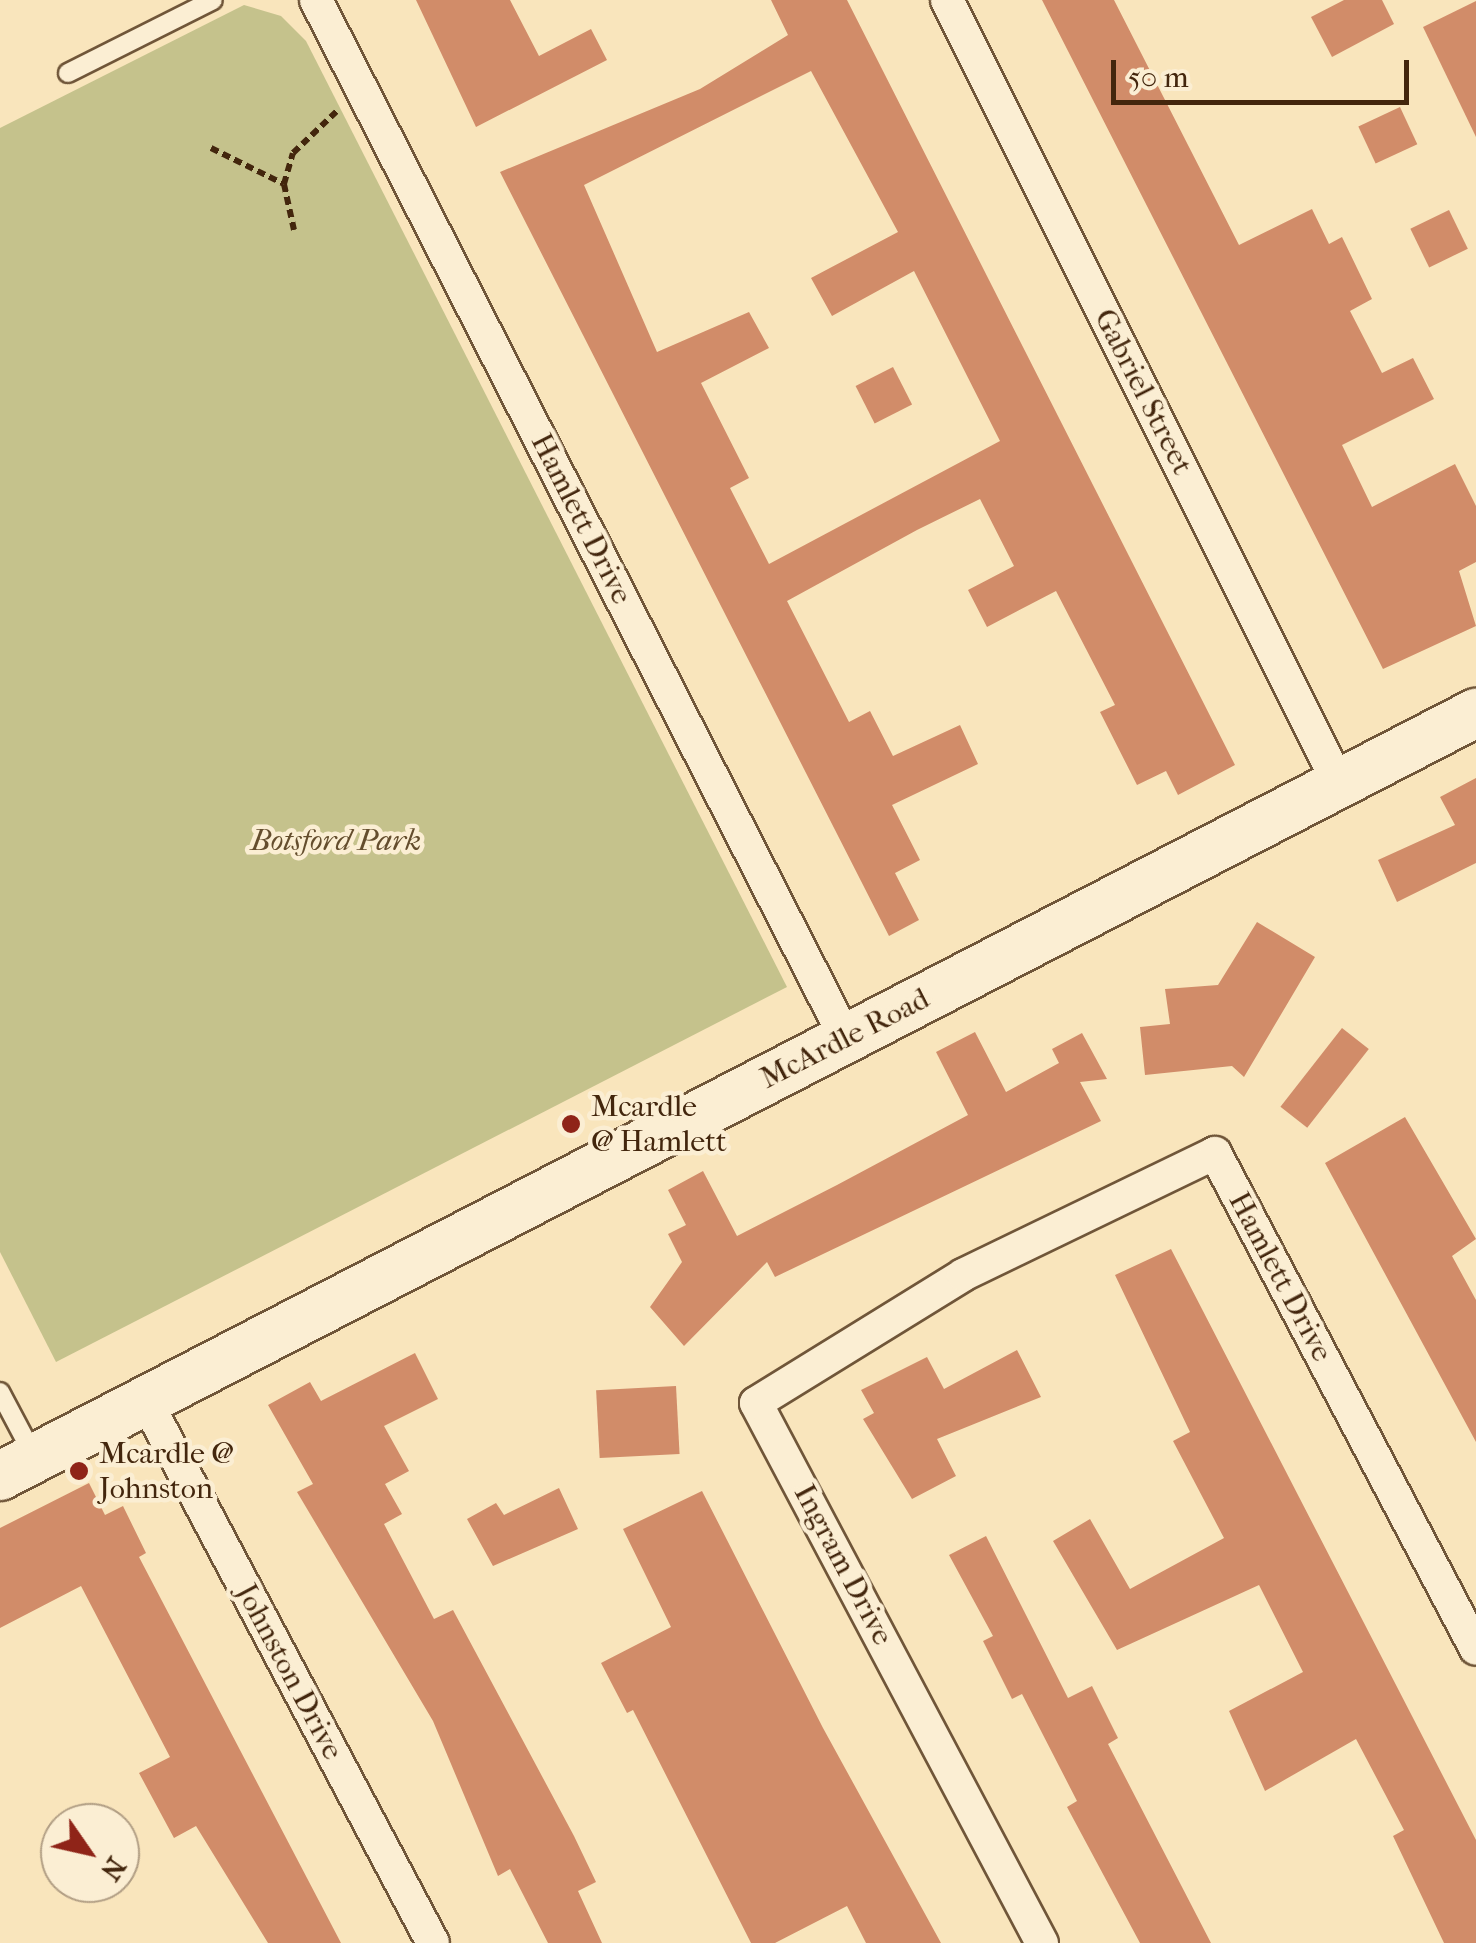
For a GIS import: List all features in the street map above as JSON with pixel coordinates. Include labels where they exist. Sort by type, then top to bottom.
[{"type":"main road","name":"McArdle Road","points":[[18,1467],[1476,713]]},
{"type":"street","name":"Hamlett Drive","points":[[316,0],[846,1039]]},
{"type":"street","name":"Gabriel Street","points":[[946,0],[1338,784]]},
{"type":"street","name":"Hamlett Drive","points":[[963,1275],[1215,1153],[1476,1649]]},
{"type":"street","name":"Ingram Drive","points":[[963,1275],[756,1402],[1042,1943]]},
{"type":"street","name":"Johnston Drive","points":[[146,1401],[432,1943]]},
{"type":"lane","points":[[68,73],[213,0]]},
{"type":"lane","points":[[0,1392],[18,1467]]},
{"type":"path","points":[[294,230],[284,184],[310,132],[364,96]]},
{"type":"path","points":[[210,148],[284,184]]},
{"type":"green space","name":"Botsford Park","points":[[244,5],[281,16],[306,41],[787,987],[56,1362],[0,1252],[0,128]]},
{"type":"building","points":[[416,0],[510,0],[539,56],[591,29],[607,60],[476,127]]},
{"type":"building","points":[[771,0],[847,0],[1235,765],[1178,795],[1166,771],[1137,785],[1100,712],[1115,705],[1056,591],[987,627],[968,590],[1014,566],[980,499],[917,530],[787,601],[849,722],[870,711],[893,756],[960,725],[978,764],[892,805],[920,860],[895,873],[919,920],[889,936],[500,172],[700,89],[788,35]],"holes":[[[811,71],[898,232],[811,278],[832,316],[914,271],[1000,441],[769,564],[730,488],[749,478],[701,383],[769,348],[749,312],[657,352],[584,185]]]},
{"type":"building","points":[[1042,0],[1114,0],[1239,245],[1312,209],[1329,244],[1342,237],[1372,299],[1350,311],[1382,373],[1413,358],[1434,399],[1342,445],[1372,507],[1455,464],[1476,506],[1476,562],[1459,571],[1476,626],[1383,669]]},
{"type":"building","points":[[1344,0],[1382,0],[1394,24],[1332,57],[1311,17]]},
{"type":"building","points":[[1476,1],[1476,137],[1423,27]]},
{"type":"building","points":[[1400,107],[1417,144],[1376,164],[1358,126]]},
{"type":"building","points":[[1449,210],[1468,249],[1429,267],[1410,229]]},
{"type":"building","points":[[893,367],[912,404],[875,423],[856,386]]},
{"type":"building","points":[[1476,778],[1476,863],[1397,902],[1378,860],[1455,825],[1440,797]]},
{"type":"building","points":[[1257,922],[1315,957],[1244,1077],[1232,1066],[1145,1075],[1140,1027],[1170,1024],[1165,989],[1218,985]]},
{"type":"building","points":[[1342,1028],[1369,1049],[1307,1128],[1280,1107]]},
{"type":"building","points":[[975,1032],[1006,1092],[1059,1063],[1052,1049],[1082,1033],[1107,1079],[1080,1082],[1101,1121],[775,1277],[767,1262],[684,1346],[650,1307],[682,1262],[668,1234],[686,1225],[668,1190],[703,1171],[737,1236],[837,1185],[968,1115],[936,1052]]},
{"type":"building","points":[[1405,1117],[1476,1239],[1452,1256],[1476,1300],[1476,1442],[1325,1163]]},
{"type":"building","points":[[1171,1249],[1476,1840],[1476,1943],[1444,1943],[1393,1836],[1404,1830],[1356,1739],[1265,1791],[1229,1711],[1303,1672],[1259,1585],[1117,1650],[1053,1541],[1090,1519],[1130,1589],[1224,1538],[1173,1441],[1190,1432],[1115,1275]]},
{"type":"building","points":[[1017,1350],[1041,1397],[937,1439],[956,1476],[912,1499],[863,1419],[874,1413],[861,1390],[927,1357],[944,1389]]},
{"type":"building","points":[[415,1353],[438,1399],[384,1426],[409,1471],[385,1484],[402,1514],[384,1524],[434,1619],[453,1610],[574,1836],[596,1882],[578,1891],[602,1943],[548,1943],[510,1869],[498,1876],[433,1721],[297,1492],[313,1484],[268,1405],[310,1382],[321,1401]]},
{"type":"building","points":[[676,1386],[680,1454],[600,1458],[596,1390]]},
{"type":"building","points":[[89,1483],[105,1515],[123,1506],[146,1553],[139,1557],[341,1943],[268,1943],[196,1826],[174,1838],[139,1773],[170,1757],[81,1586],[0,1628],[0,1528]]},
{"type":"building","points":[[559,1488],[578,1529],[493,1566],[467,1519],[496,1503],[504,1515]]},
{"type":"building","points":[[702,1491],[823,1728],[941,1943],[866,1943],[847,1906],[775,1943],[751,1943],[633,1710],[627,1713],[601,1663],[671,1627],[623,1529]]},
{"type":"building","points":[[986,1536],[1068,1698],[1092,1686],[1118,1738],[1108,1744],[1211,1943],[1140,1943],[1067,1807],[1077,1801],[1022,1694],[1012,1699],[983,1641],[993,1636],[949,1555]]},
{"type":"place","name":"Mcardle @ Hamlett","points":[[571,1124]]},
{"type":"place","name":"Mcardle @ Johnston","points":[[79,1471]]}]
